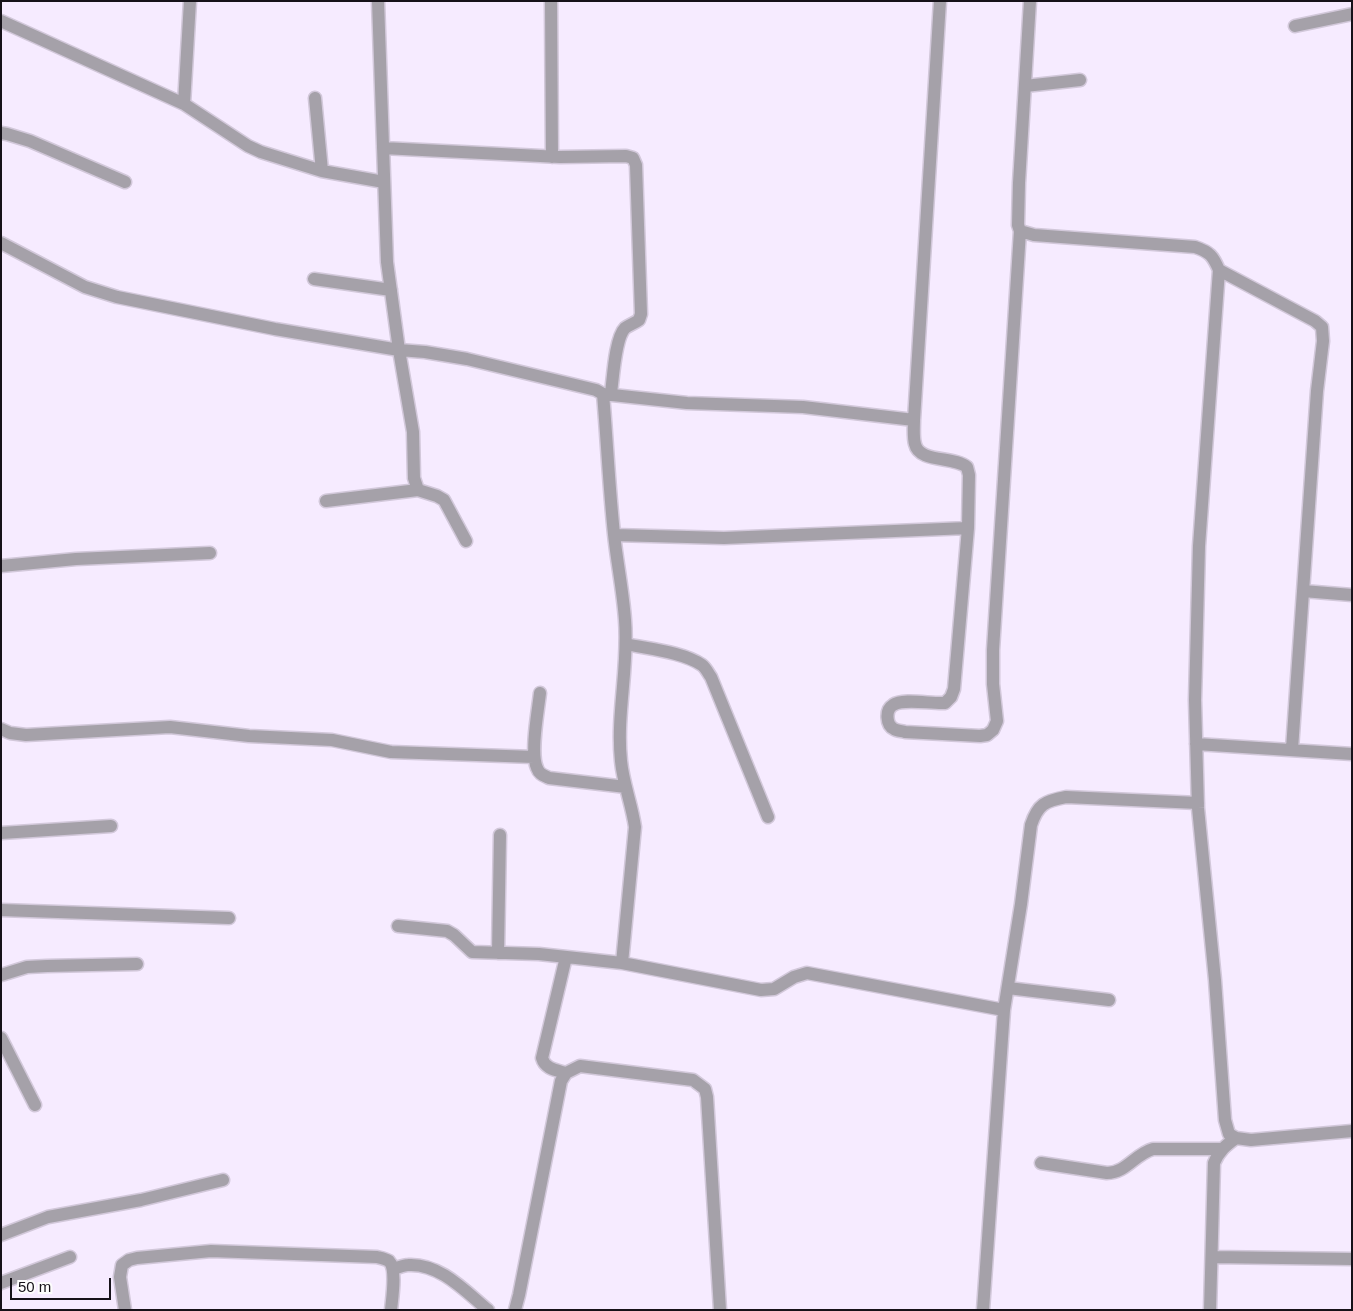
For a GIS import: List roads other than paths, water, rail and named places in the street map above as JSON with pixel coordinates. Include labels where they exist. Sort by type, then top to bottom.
[{"type":"street","points":[[184,104],[190,1]]},
{"type":"street","points":[[378,1],[387,262],[413,432],[414,478],[418,490]]},
{"type":"street","points":[[551,1],[552,156]]},
{"type":"street","points":[[940,1],[914,420],[915,444],[918,452],[926,456],[961,462],[968,467],[968,528],[954,688],[951,697],[945,703],[904,702],[894,704],[889,708],[887,716],[889,725],[895,730],[980,736],[988,735],[993,730],[997,720],[993,684],[993,650],[1020,231],[1018,225],[1019,183],[1030,1]]},
{"type":"street","points":[[1295,26],[1352,14]]},
{"type":"street","points":[[1,21],[184,104],[248,146],[261,152],[322,171],[384,182]]},
{"type":"street","points":[[1025,86],[1080,80]]},
{"type":"street","points":[[315,98],[322,171]]},
{"type":"street","points":[[1,133],[30,141],[125,182]]},
{"type":"street","points":[[383,148],[552,156],[626,156],[633,158],[636,165],[641,314],[639,320],[626,328],[621,334],[607,394],[614,534],[625,620],[626,644],[620,732],[621,761],[635,827],[622,963]]},
{"type":"street","points":[[1020,231],[1034,235],[1195,247],[1205,250],[1213,257],[1219,270],[1200,546],[1195,700],[1198,803],[1215,980],[1225,1120],[1230,1134],[1236,1138],[1251,1140],[1352,1131]]},
{"type":"street","points":[[1,243],[85,287],[117,297],[275,329],[399,350],[467,359],[607,394],[688,403],[803,407],[914,420]]},
{"type":"street","points":[[1219,270],[1315,321],[1322,327],[1323,341],[1317,391],[1292,749]]},
{"type":"street","points":[[314,279],[391,290]]},
{"type":"street","points":[[326,501],[418,490],[444,500],[466,542]]},
{"type":"street","points":[[614,534],[724,538],[968,528]]},
{"type":"street","points":[[1,566],[76,559],[210,554]]},
{"type":"street","points":[[1303,591],[1352,595]]},
{"type":"street","points":[[626,644],[672,653],[703,666],[711,678],[768,817]]},
{"type":"street","points":[[540,693],[534,757],[536,768],[540,774],[549,778],[626,787]]},
{"type":"street","points":[[1,730],[26,735],[170,727],[249,736],[332,740],[391,752],[534,757]]},
{"type":"street","points":[[1196,744],[1352,754]]},
{"type":"street","points":[[983,1310],[1004,1010],[1034,814],[1041,805],[1051,800],[1066,797],[1198,803]]},
{"type":"street","points":[[1,833],[111,826]]},
{"type":"street","points":[[498,953],[500,834]]},
{"type":"street","points":[[1,910],[229,918]]},
{"type":"street","points":[[398,926],[447,931],[472,952],[539,954],[622,963],[761,990],[774,989],[794,977],[807,973],[1004,1010]]},
{"type":"street","points":[[566,957],[542,1058],[544,1064],[548,1067],[566,1073]]},
{"type":"street","points":[[1,975],[27,967],[69,964],[137,964]]},
{"type":"street","points":[[1008,988],[1109,1000]]},
{"type":"street","points":[[1,1038],[35,1105]]},
{"type":"street","points":[[515,1310],[520,1295],[561,1081],[566,1073],[580,1066],[693,1080],[705,1089],[720,1310]]},
{"type":"street","points":[[1210,1310],[1214,1163],[1221,1149],[1236,1138]]},
{"type":"street","points":[[1041,1163],[1115,1173],[1123,1169],[1143,1152],[1153,1149],[1221,1149]]},
{"type":"street","points":[[1,1235],[48,1217],[141,1200],[223,1180]]},
{"type":"street","points":[[125,1310],[120,1276],[122,1264],[137,1258],[211,1251],[377,1257],[389,1261],[393,1269],[391,1310]]},
{"type":"street","points":[[1,1283],[70,1257]]},
{"type":"street","points":[[1212,1257],[1352,1259]]},
{"type":"street","points":[[393,1269],[407,1265],[419,1266],[445,1274],[488,1310]]}]
